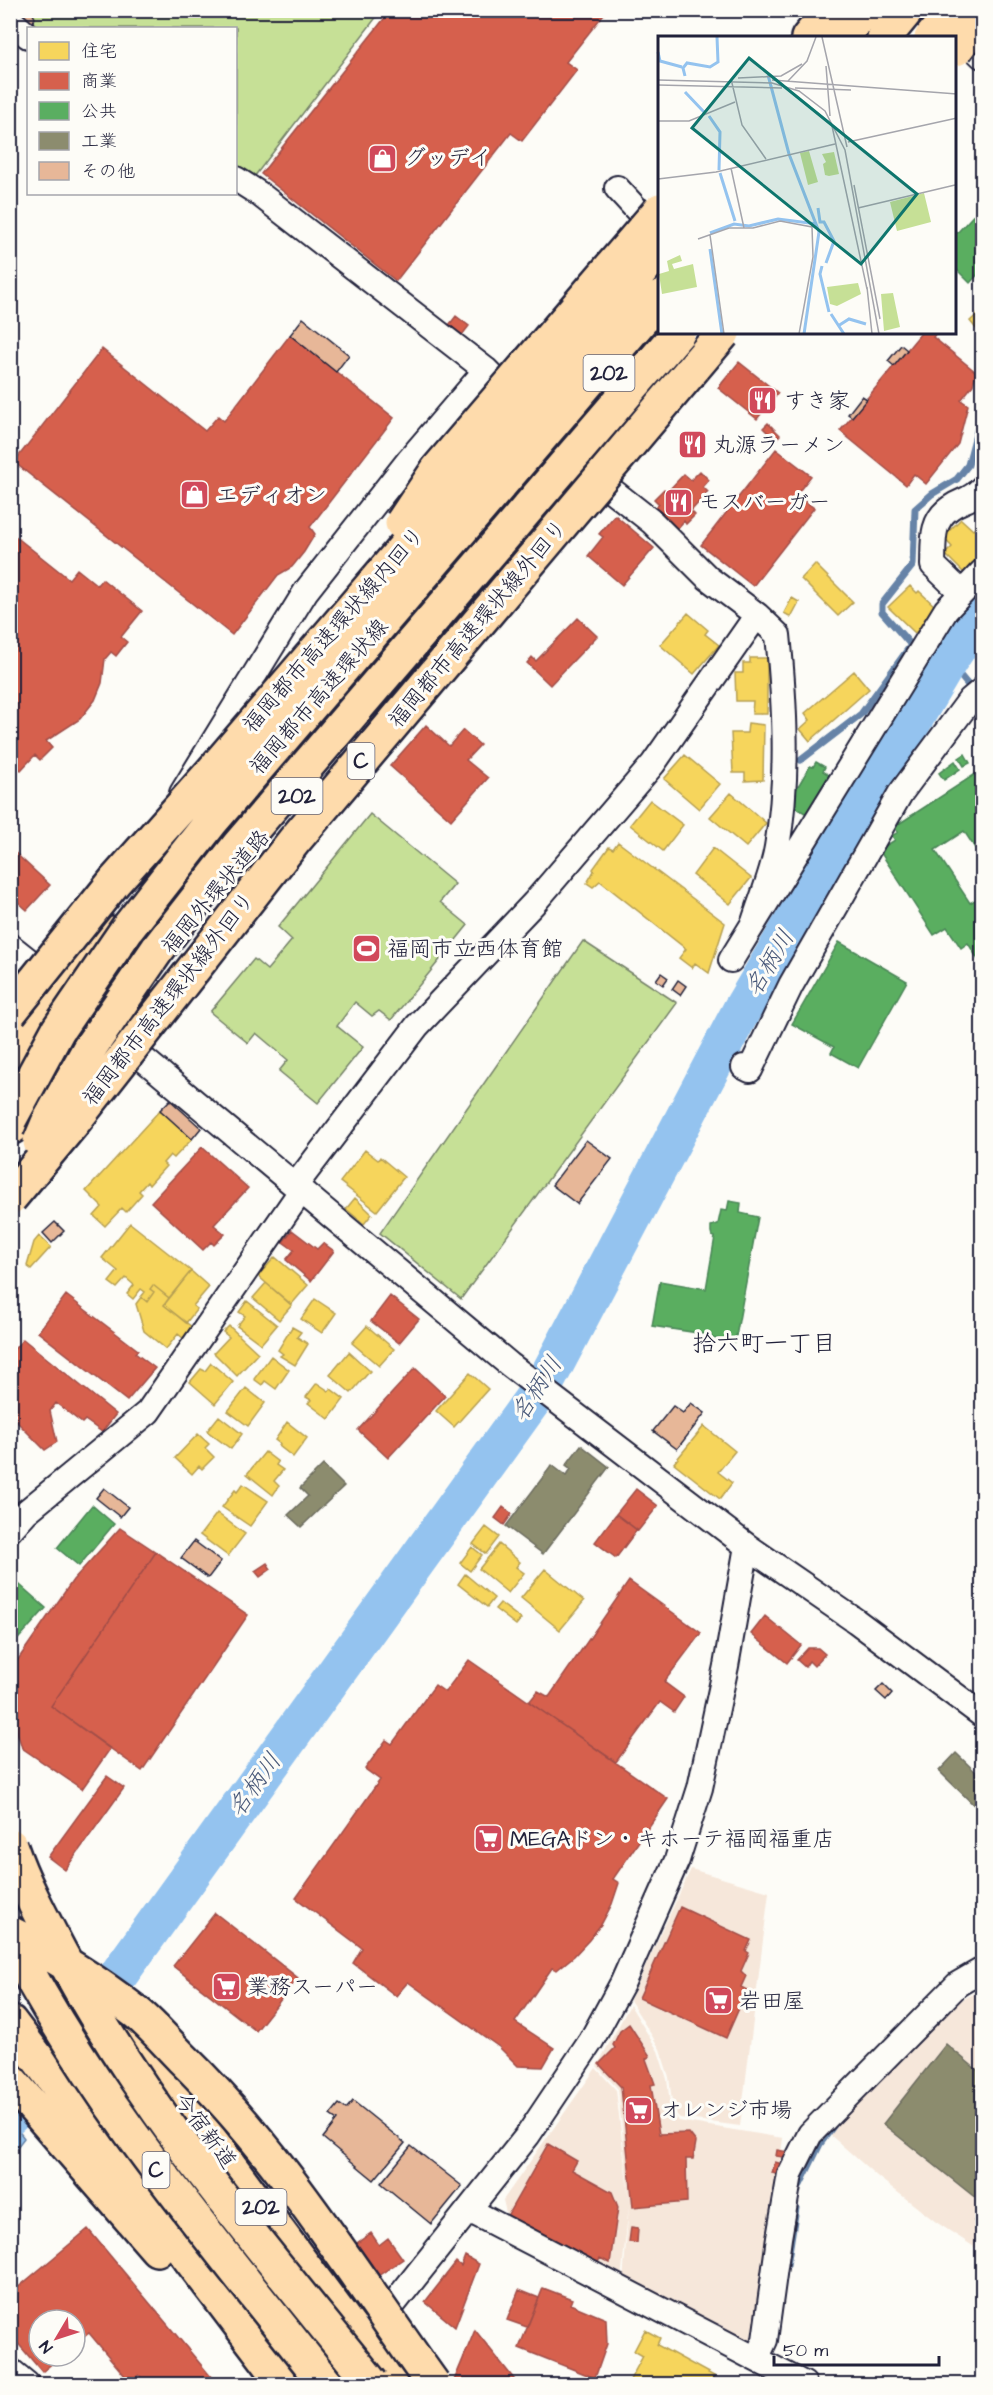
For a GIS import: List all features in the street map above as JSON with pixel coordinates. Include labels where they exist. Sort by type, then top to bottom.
[{"type":"highway","points":[[792,36],[813,10]]},
{"type":"highway","points":[[810,36],[831,10]]},
{"type":"highway","points":[[843,36],[865,10]]},
{"type":"highway","points":[[878,36],[898,10]]},
{"type":"highway","points":[[886,36],[907,10]]},
{"type":"highway","points":[[947,26],[982,15]]},
{"type":"highway","name":"202","points":[[329,675],[376,566],[438,469],[658,212]]},
{"type":"highway","name":"福岡都市高速環状線内回り","points":[[10,1012],[115,881],[212,772],[658,251]]},
{"type":"highway","name":"福岡都市高速環状線","points":[[10,1119],[58,1030],[127,930],[211,822],[658,303]]},
{"type":"highway","name":"福岡外環状道路","points":[[10,1128],[105,1027],[252,849],[365,718],[658,304]]},
{"type":"highway","name":"福岡外環状道路","points":[[10,1050],[329,675],[559,443],[662,334]]},
{"type":"highway","points":[[10,1211],[48,1123],[89,1049],[157,950],[238,845],[677,334]]},
{"type":"highway","name":"福岡都市高速環状線外回り","points":[[10,1198],[71,1125],[294,841],[722,334]]},
{"type":"highway","points":[[10,1845],[46,1926],[85,2000],[140,2085],[199,2166],[372,2385]]},
{"type":"highway","name":"今宿新道","points":[[10,1880],[129,2028],[359,2340],[396,2385]]},
{"type":"highway","points":[[10,1933],[45,1950],[137,2014],[204,2079],[264,2146],[433,2385]]},
{"type":"highway","name":"C","points":[[10,1938],[52,2017],[107,2103],[170,2189],[326,2385]]},
{"type":"highway","points":[[17,2031],[285,2385]]},
{"type":"highway","points":[[10,2080],[273,2385]]},
{"type":"street","points":[[10,20],[27,35]]},
{"type":"street","points":[[947,26],[982,56]]},
{"type":"street","points":[[237,180],[258,193],[486,370],[559,443],[610,489],[652,522],[708,578],[757,615],[778,635],[785,708],[782,797],[777,848],[754,922]]},
{"type":"street","points":[[617,188],[658,233]]},
{"type":"street","points":[[169,864],[182,793],[306,591],[410,459],[486,370]]},
{"type":"street","points":[[962,593],[933,565],[934,525],[950,508],[973,498],[982,488]]},
{"type":"street","points":[[731,960],[946,610],[982,572]]},
{"type":"street","points":[[10,1530],[26,1512],[148,1412],[298,1189],[417,1026],[534,903],[653,764],[757,615]]},
{"type":"street","points":[[744,1066],[750,1070],[791,985],[900,794],[976,695]]},
{"type":"street","points":[[10,946],[63,988],[105,1027],[510,1365],[747,1546],[856,1621],[982,1715]]},
{"type":"street","points":[[320,2385],[388,2311],[540,2118],[591,2042],[622,1984],[677,1860],[700,1788],[726,1665],[747,1546]]},
{"type":"street","points":[[756,2359],[765,2340],[778,2238],[790,2175],[810,2134],[958,1984],[982,1970]]},
{"type":"street","points":[[469,2210],[804,2385]]},
{"type":"street","points":[[10,2370],[27,2385]]},
{"type":"shaded area","points":[[691,1869],[769,1892],[740,2126],[680,2118],[673,2111],[669,2077],[660,2049],[630,2000]]},
{"type":"shaded area","points":[[982,1989],[982,2252],[936,2222],[878,2177],[828,2133],[960,2001]]},
{"type":"shaded area","points":[[630,2005],[658,2051],[667,2079],[671,2112],[679,2121],[783,2138],[758,2336],[747,2346],[623,2281],[629,2205],[621,2280],[507,2217],[503,2200],[596,2068],[616,2090],[629,2200],[618,2089],[597,2066]]},
{"type":"green space","points":[[11,10],[381,11],[251,181],[237,172],[237,27],[29,27]]},
{"type":"green space","name":"福岡市立西体育館","points":[[370,814],[455,884],[440,902],[468,925],[391,1020],[379,1011],[372,1016],[355,1002],[337,1026],[363,1047],[318,1103],[279,1071],[288,1060],[256,1033],[248,1043],[210,1012],[254,959],[267,970],[292,940],[278,927]]},
{"type":"green space","points":[[583,941],[677,1003],[461,1299],[380,1233]]},
{"type":"water","points":[[11,2121],[24,2138],[10,2155]]},
{"type":"building: 住宅","points":[[982,310],[982,336],[970,321]]},
{"type":"building: 住宅","points":[[961,519],[982,535],[982,565],[969,578],[945,554],[952,547],[943,537]]},
{"type":"building: 住宅","points":[[815,564],[853,602],[838,616],[801,579]]},
{"type":"building: 住宅","points":[[910,586],[917,593],[919,591],[938,609],[915,633],[888,607]]},
{"type":"building: 住宅","points":[[792,598],[799,602],[791,617],[784,613]]},
{"type":"building: 住宅","points":[[688,613],[708,630],[705,634],[719,645],[694,674],[660,645]]},
{"type":"building: 住宅","points":[[750,658],[767,658],[767,714],[752,714],[753,701],[736,701],[735,673],[743,673],[743,663],[750,663]]},
{"type":"building: 住宅","points":[[854,671],[869,689],[810,741],[800,729],[810,720],[805,713]]},
{"type":"building: 住宅","points":[[748,723],[764,725],[763,780],[745,781],[745,773],[733,773],[731,733],[747,733]]},
{"type":"building: 住宅","points":[[685,755],[720,784],[699,809],[664,779]]},
{"type":"building: 住宅","points":[[731,793],[766,823],[746,847],[710,817]]},
{"type":"building: 住宅","points":[[650,800],[683,825],[663,851],[630,825]]},
{"type":"building: 住宅","points":[[618,842],[725,923],[709,973],[695,963],[692,968],[679,958],[686,949],[600,881],[593,887],[587,883],[593,869],[609,847],[613,849]]},
{"type":"building: 住宅","points":[[713,848],[751,878],[730,904],[693,875]]},
{"type":"building: 住宅","points":[[160,1110],[192,1139],[174,1158],[170,1155],[163,1163],[166,1166],[149,1185],[147,1182],[139,1191],[142,1194],[126,1212],[122,1208],[105,1226],[94,1216],[102,1207],[86,1191]]},
{"type":"building: 住宅","points":[[365,1150],[378,1160],[380,1157],[404,1177],[377,1211],[340,1182]]},
{"type":"building: 住宅","points":[[355,1198],[372,1214],[364,1224],[346,1209]]},
{"type":"building: 住宅","points":[[130,1223],[191,1271],[169,1298],[153,1285],[150,1289],[154,1292],[147,1302],[141,1297],[145,1292],[141,1289],[133,1299],[127,1294],[134,1285],[126,1278],[117,1288],[109,1282],[118,1271],[102,1258]]},
{"type":"building: 住宅","points":[[39,1236],[51,1247],[31,1269],[27,1266],[34,1242]]},
{"type":"building: 住宅","points":[[275,1257],[308,1285],[291,1305],[258,1276]]},
{"type":"building: 住宅","points":[[191,1271],[209,1287],[193,1306],[197,1309],[186,1323],[164,1305]]},
{"type":"building: 住宅","points":[[266,1283],[292,1305],[279,1320],[253,1298]]},
{"type":"building: 住宅","points":[[153,1285],[169,1298],[164,1305],[192,1327],[183,1338],[178,1334],[166,1349],[144,1331],[136,1304],[141,1297],[147,1302],[154,1292],[150,1289]]},
{"type":"building: 住宅","points":[[315,1299],[336,1313],[322,1333],[301,1319]]},
{"type":"building: 住宅","points":[[247,1301],[277,1325],[261,1344],[237,1326],[245,1316],[239,1312]]},
{"type":"building: 住宅","points":[[229,1326],[258,1353],[237,1376],[214,1353],[229,1337],[223,1332]]},
{"type":"building: 住宅","points":[[367,1326],[394,1349],[379,1366],[352,1343]]},
{"type":"building: 住宅","points":[[292,1327],[301,1332],[297,1337],[308,1344],[295,1365],[280,1356],[283,1354],[278,1350]]},
{"type":"building: 住宅","points":[[349,1352],[370,1371],[351,1393],[330,1375]]},
{"type":"building: 住宅","points":[[271,1356],[289,1370],[276,1389],[265,1381],[262,1385],[254,1379]]},
{"type":"building: 住宅","points":[[211,1363],[233,1382],[215,1404],[190,1382],[201,1369],[205,1371]]},
{"type":"building: 住宅","points":[[470,1373],[488,1389],[454,1427],[436,1411]]},
{"type":"building: 住宅","points":[[317,1383],[329,1391],[331,1389],[344,1399],[329,1419],[308,1403],[311,1400],[306,1397]]},
{"type":"building: 住宅","points":[[246,1388],[265,1403],[248,1426],[228,1411]]},
{"type":"building: 住宅","points":[[219,1416],[242,1434],[231,1449],[207,1431]]},
{"type":"building: 住宅","points":[[287,1422],[307,1438],[293,1457],[275,1440]]},
{"type":"building: 住宅","points":[[704,1426],[735,1451],[718,1472],[732,1483],[720,1499],[674,1463]]},
{"type":"building: 住宅","points":[[198,1434],[209,1444],[205,1448],[214,1457],[202,1469],[199,1466],[192,1474],[175,1458]]},
{"type":"building: 住宅","points":[[265,1452],[278,1462],[276,1465],[283,1470],[274,1481],[279,1486],[273,1495],[247,1474]]},
{"type":"building: 住宅","points":[[243,1484],[268,1501],[250,1526],[222,1507],[235,1490],[237,1492]]},
{"type":"building: 住宅","points":[[217,1513],[245,1534],[228,1556],[200,1535]]},
{"type":"building: 住宅","points":[[486,1527],[499,1537],[486,1554],[473,1544]]},
{"type":"building: 住宅","points":[[499,1544],[520,1562],[516,1567],[524,1573],[508,1593],[479,1569]]},
{"type":"building: 住宅","points":[[472,1547],[482,1555],[470,1571],[460,1563]]},
{"type":"building: 住宅","points":[[545,1569],[584,1601],[560,1630],[521,1598]]},
{"type":"building: 住宅","points":[[465,1574],[494,1598],[487,1607],[458,1584]]},
{"type":"building: 住宅","points":[[500,1603],[521,1619],[516,1625],[495,1609]]},
{"type":"building: 住宅","points":[[645,2330],[660,2338],[657,2345],[714,2376],[710,2383],[712,2384],[638,2384],[630,2380],[643,2356],[634,2351]]},
{"type":"building: 商業","name":"グッデイ","points":[[391,10],[607,10],[566,62],[577,70],[522,141],[511,133],[396,281],[261,174]]},
{"type":"building: 商業","points":[[456,316],[469,326],[462,335],[449,325]]},
{"type":"building: 商業","points":[[920,334],[935,334],[933,337],[976,372],[973,385],[961,400],[968,405],[958,444],[926,484],[914,474],[906,485],[840,431]]},
{"type":"building: 商業","name":"エディオン","points":[[290,335],[394,418],[310,527],[315,534],[304,552],[292,567],[278,575],[232,635],[14,462],[102,349],[205,431],[218,416],[224,421]]},
{"type":"building: 商業","points":[[739,362],[778,393],[757,419],[718,388]]},
{"type":"building: 商業","points":[[768,423],[780,435],[775,440],[763,428]]},
{"type":"building: 商業","points":[[776,449],[811,476],[796,495],[814,508],[753,586],[701,545]]},
{"type":"building: 商業","name":"モスバーガー","points":[[700,471],[709,480],[703,487],[708,492],[691,511],[695,515],[686,524],[684,521],[676,530],[654,509],[659,504],[654,499],[664,489],[667,492],[684,474],[691,480]]},
{"type":"building: 商業","points":[[615,515],[654,548],[622,585],[588,556],[603,537],[599,534]]},
{"type":"building: 商業","points":[[10,532],[69,579],[77,569],[97,585],[102,579],[142,611],[121,637],[127,642],[116,656],[111,652],[105,659],[102,683],[95,700],[80,719],[46,741],[52,748],[40,760],[35,755],[21,770],[10,762]]},
{"type":"building: 商業","points":[[578,618],[597,636],[550,685],[527,663],[532,657],[536,661]]},
{"type":"building: 商業","points":[[426,725],[449,746],[463,730],[480,745],[466,760],[488,778],[451,820],[390,766]]},
{"type":"building: 商業","points":[[11,849],[50,885],[27,910],[10,895]]},
{"type":"building: 商業","points":[[202,1147],[248,1188],[214,1225],[225,1234],[214,1245],[211,1242],[203,1250],[151,1202]]},
{"type":"building: 商業","points":[[292,1230],[317,1249],[323,1243],[334,1251],[311,1281],[286,1260],[294,1250],[283,1242]]},
{"type":"building: 商業","points":[[66,1295],[138,1350],[135,1353],[155,1368],[127,1401],[38,1332]]},
{"type":"building: 商業","points":[[390,1296],[419,1319],[399,1343],[371,1321]]},
{"type":"building: 商業","points":[[23,1339],[116,1414],[102,1432],[85,1420],[82,1423],[56,1403],[50,1411],[57,1442],[45,1450],[10,1415],[10,1354]]},
{"type":"building: 商業","points":[[415,1368],[445,1396],[388,1458],[358,1430]]},
{"type":"building: 商業","points":[[636,1489],[658,1506],[638,1531],[616,1514]]},
{"type":"building: 商業","points":[[503,1507],[512,1514],[504,1525],[495,1518]]},
{"type":"building: 商業","points":[[616,1514],[637,1530],[616,1558],[595,1542]]},
{"type":"building: 商業","points":[[120,1528],[156,1552],[51,1706],[110,1749],[82,1789],[22,1748],[10,1709],[10,1671],[73,1580]]},
{"type":"building: 商業","points":[[156,1552],[248,1615],[142,1771],[51,1706]]},
{"type":"building: 商業","points":[[267,1563],[271,1569],[260,1577],[255,1571]]},
{"type":"building: 商業","points":[[629,1581],[701,1633],[664,1682],[684,1697],[674,1712],[660,1702],[616,1762],[529,1702],[538,1691],[549,1697]]},
{"type":"building: 商業","points":[[765,1616],[801,1645],[787,1663],[751,1634]]},
{"type":"building: 商業","points":[[808,1648],[818,1648],[825,1654],[814,1666],[809,1661],[805,1667],[797,1660]]},
{"type":"building: 商業","name":"MEGAドン・キホーテ福岡福重店","points":[[469,1660],[668,1799],[613,1879],[619,1883],[602,1923],[574,1956],[557,1970],[552,1968],[515,2022],[554,2048],[543,2067],[518,2066],[499,2047],[408,1982],[396,1996],[353,1963],[362,1948],[296,1898],[380,1780],[365,1769],[386,1740],[392,1744],[435,1685],[445,1692]]},
{"type":"building: 商業","points":[[107,1776],[124,1788],[65,1870],[48,1857]]},
{"type":"building: 商業","points":[[680,1907],[751,1940],[746,1951],[749,1953],[741,1971],[746,1976],[741,1987],[747,1990],[726,2038],[639,1998]]},
{"type":"building: 商業","points":[[215,1913],[298,1978],[256,2031],[173,1966]]},
{"type":"building: 商業","name":"オレンジ市場","points":[[629,2024],[650,2056],[646,2059],[655,2084],[651,2085],[659,2134],[689,2133],[696,2142],[693,2159],[686,2159],[687,2202],[633,2207],[621,2087],[599,2064],[615,2048],[613,2045],[620,2031]]},
{"type":"building: 商業","points":[[548,2144],[577,2161],[572,2170],[612,2192],[618,2207],[610,2263],[600,2258],[597,2265],[507,2216]]},
{"type":"building: 商業","points":[[777,2150],[789,2152],[788,2158],[776,2156]]},
{"type":"building: 商業","points":[[775,2162],[783,2164],[780,2175],[772,2173]]},
{"type":"building: 商業","points":[[631,2227],[638,2228],[637,2243],[629,2242]]},
{"type":"building: 商業","points":[[88,2229],[217,2384],[147,2384],[139,2375],[130,2382],[89,2333],[87,2335],[87,2308],[27,2308],[27,2354],[10,2334],[10,2294]]},
{"type":"building: 商業","points":[[371,2233],[379,2245],[388,2238],[403,2259],[372,2280],[350,2248]]},
{"type":"building: 商業","points":[[465,2256],[479,2264],[455,2327],[425,2302],[456,2262],[461,2266]]},
{"type":"building: 商業","points":[[543,2288],[572,2299],[570,2304],[606,2319],[607,2344],[595,2378],[519,2348]]},
{"type":"building: 商業","points":[[519,2290],[539,2298],[527,2327],[507,2320]]},
{"type":"building: 商業","points":[[475,2330],[518,2384],[453,2383]]},
{"type":"building: 公共","points":[[982,206],[982,270],[970,283],[957,270],[957,233]]},
{"type":"building: 公共","points":[[965,754],[970,763],[964,766],[959,758]]},
{"type":"building: 公共","points":[[955,761],[960,769],[944,780],[939,773]]},
{"type":"building: 公共","points":[[816,762],[825,767],[823,771],[832,777],[810,816],[788,803],[810,766],[813,767]]},
{"type":"building: 公共","points":[[980,771],[982,775],[982,859],[964,831],[935,850],[970,903],[982,896],[982,966],[968,943],[961,948],[947,927],[934,935],[879,850],[895,840],[892,836],[898,832],[894,827]]},
{"type":"building: 公共","points":[[839,942],[907,981],[858,1068],[831,1053],[834,1047],[792,1024]]},
{"type":"building: 公共","points":[[729,1201],[741,1203],[740,1213],[758,1217],[735,1342],[711,1338],[711,1335],[652,1326],[660,1281],[706,1289],[715,1237],[712,1236],[711,1226],[718,1224],[721,1210],[727,1211]]},
{"type":"building: 公共","points":[[92,1505],[114,1524],[79,1566],[57,1548]]},
{"type":"building: 公共","points":[[12,1578],[46,1608],[10,1648],[10,1580]]},
{"type":"building: 工業","points":[[581,1445],[609,1467],[543,1554],[506,1526],[552,1465],[566,1476],[571,1469],[566,1465]]},
{"type":"building: 工業","points":[[323,1465],[344,1486],[301,1527],[288,1515],[308,1496],[300,1488]]},
{"type":"building: 工業","points":[[956,1753],[982,1778],[982,1813],[939,1771]]},
{"type":"building: 工業","points":[[946,2044],[982,2074],[982,2203],[883,2124]]},
{"type":"building: 工業","points":[[982,2211],[982,2228],[974,2221]]},
{"type":"building: その他","points":[[31,10],[35,18],[31,25],[16,12]]},
{"type":"building: その他","points":[[303,318],[349,355],[336,372],[290,335]]},
{"type":"building: その他","points":[[901,345],[907,350],[894,366],[888,361]]},
{"type":"building: その他","points":[[862,396],[867,399],[852,417],[848,414]]},
{"type":"building: その他","points":[[661,973],[668,978],[663,985],[656,980]]},
{"type":"building: その他","points":[[678,980],[686,986],[680,995],[672,989]]},
{"type":"building: その他","points":[[170,1100],[201,1128],[192,1139],[160,1110]]},
{"type":"building: その他","points":[[586,1140],[612,1159],[577,1204],[552,1185]]},
{"type":"building: その他","points":[[55,1222],[64,1231],[52,1243],[43,1233]]},
{"type":"building: その他","points":[[691,1403],[705,1413],[677,1449],[653,1431],[673,1406],[683,1413]]},
{"type":"building: その他","points":[[104,1488],[128,1507],[120,1517],[96,1498]]},
{"type":"building: その他","points":[[194,1541],[221,1561],[208,1578],[181,1558]]},
{"type":"building: その他","points":[[883,1684],[892,1693],[886,1700],[876,1691]]},
{"type":"building: その他","points":[[353,2101],[405,2143],[374,2180],[323,2138],[337,2120],[330,2115],[339,2104],[346,2109]]},
{"type":"building: その他","points":[[411,2146],[462,2186],[431,2224],[381,2183]]},
{"type":"waterway","points":[[801,760],[861,714],[911,645],[882,612],[882,604],[913,565],[915,509],[932,494],[957,479],[968,465],[979,423],[982,392]]},
{"type":"waterway","name":"名柄川","points":[[10,2116],[40,2084],[546,1381],[741,1011],[948,661],[982,610]]},
{"type":"waterway","points":[[948,661],[973,691]]},
{"type":"waterway","points":[[800,2185],[820,2144],[834,2125]]},
{"type":"waterway","points":[[787,2265],[796,2208]]},
{"type":"place","name":"グッデイ","points":[[383,158]]},
{"type":"place","name":"すき家","points":[[763,401]]},
{"type":"place","name":"丸源ラーメン","points":[[692,445]]},
{"type":"place","name":"エディオン","points":[[195,495]]},
{"type":"place","name":"モスバーガー","points":[[678,502]]},
{"type":"place","name":"福岡市立西体育館","points":[[366,949]]},
{"type":"place","name":"MEGAドン・キホーテ福岡福重店","points":[[489,1839]]},
{"type":"place","name":"業務スーパー","points":[[226,1987]]},
{"type":"place","name":"岩田屋","points":[[718,2001]]},
{"type":"place","name":"オレンジ市場","points":[[639,2110]]},
{"type":"district","name":"拾六町一丁目","points":[[764,1344]]}]
